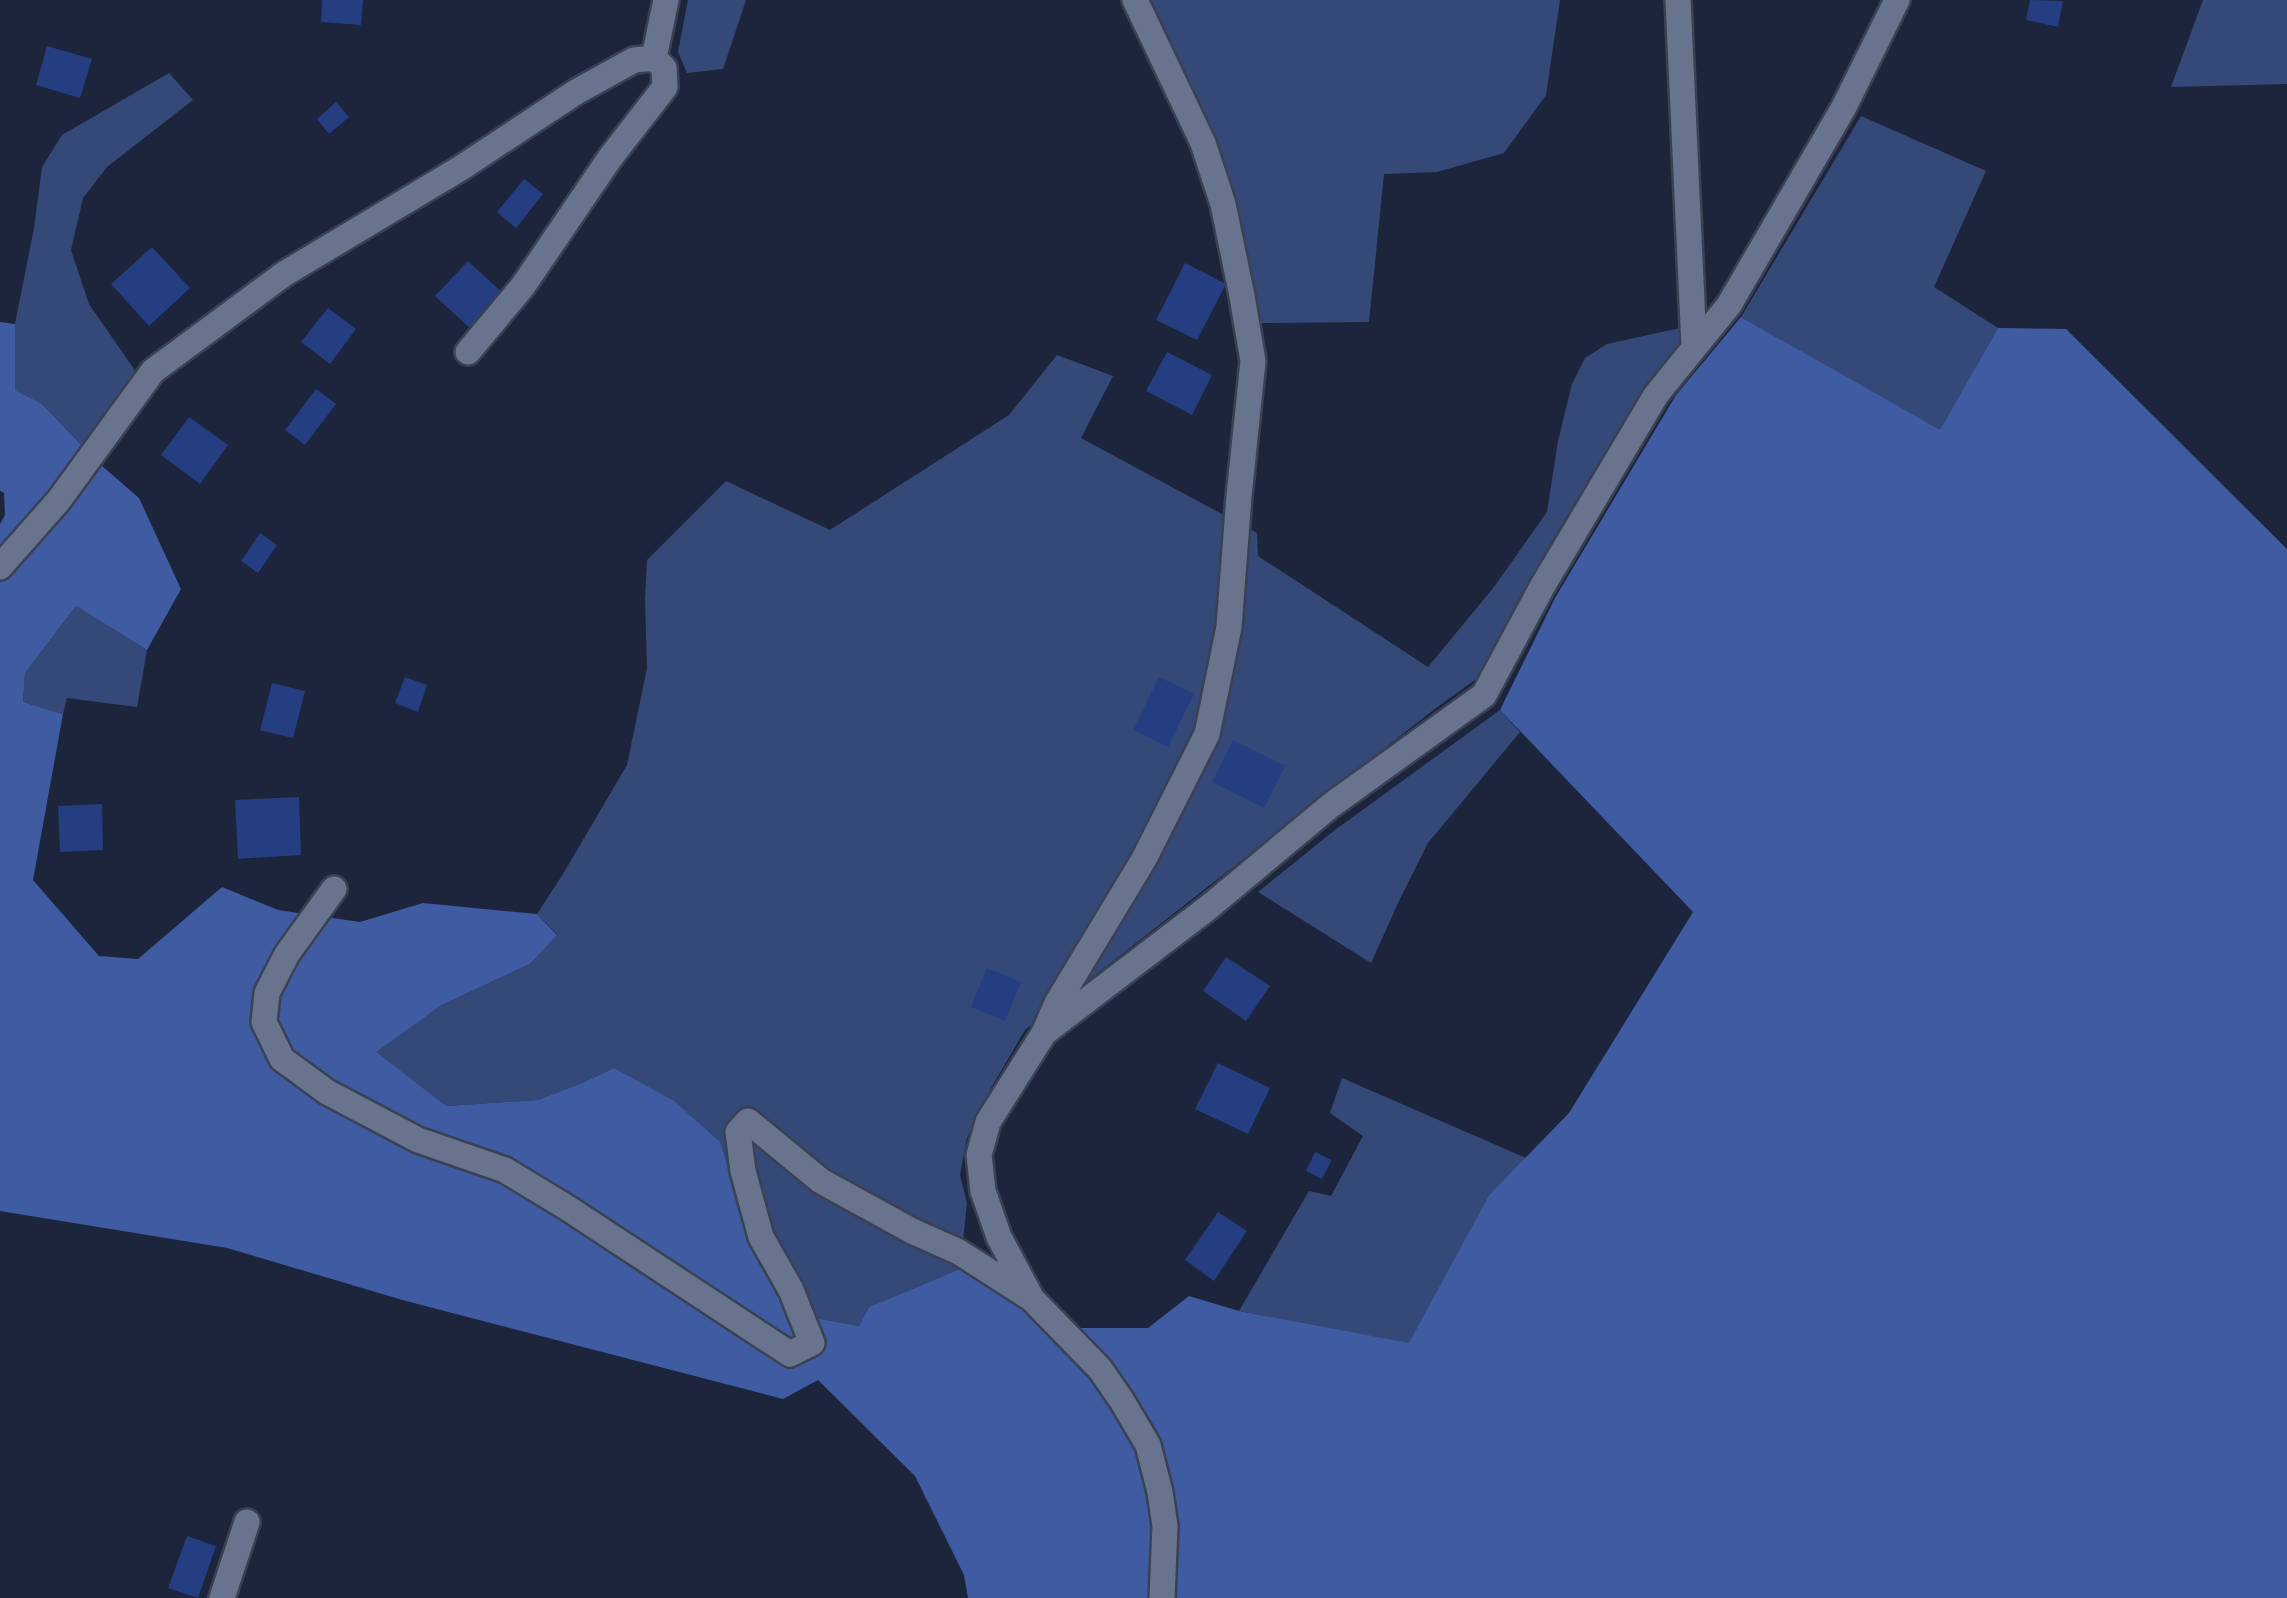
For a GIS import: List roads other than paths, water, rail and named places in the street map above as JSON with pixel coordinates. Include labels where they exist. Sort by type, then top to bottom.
[{"type":"street","points":[[654,58],[666,0]]},
{"type":"street","points":[[1032,1299],[1000,1237],[984,1191],[979,1155],[988,1122],[1144,859],[1207,734],[1229,627],[1253,360],[1223,204],[1202,144],[1135,0]]},
{"type":"street","points":[[1678,0],[1694,346]]},
{"type":"street","points":[[1044,1033],[1208,907],[1330,806],[1484,694],[1542,587],[1656,395],[1728,305],[1793,196],[1897,0]]},
{"type":"street","points":[[468,352],[524,286],[601,170],[665,88],[664,68],[654,58]]},
{"type":"street","points":[[0,568],[58,500],[153,372],[284,274],[461,168],[576,92],[634,60],[654,58]]},
{"type":"street","points":[[334,889],[287,954],[268,993],[264,1022],[282,1059],[327,1092],[418,1140],[505,1170],[790,1354],[812,1343],[791,1290],[761,1237],[743,1171],[738,1132],[748,1121],[821,1182],[959,1252],[1032,1299],[1100,1370],[1148,1445],[1165,1526],[1162,1598]]},
{"type":"street","points":[[222,1598],[247,1522]]}]
